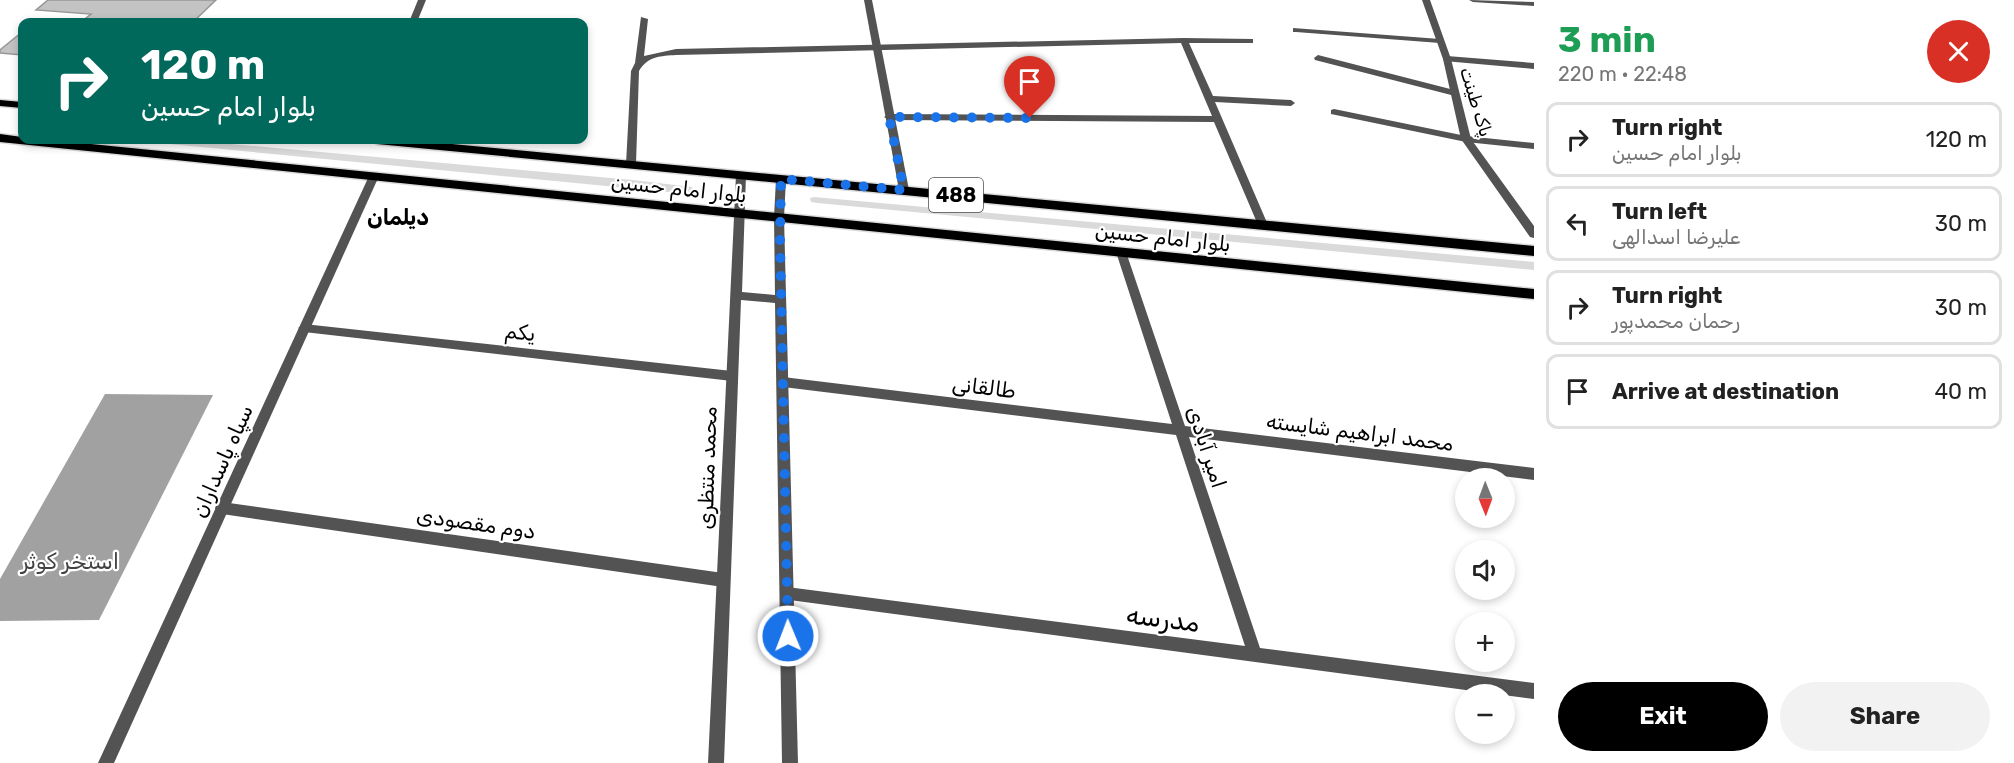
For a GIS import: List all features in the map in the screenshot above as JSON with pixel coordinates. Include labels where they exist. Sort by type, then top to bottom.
[{"type":"main road","points":[[0,103],[18,105]]},
{"type":"main road","name":"بلوار امام حسین","points":[[0,138],[18,140]]},
{"type":"main road","name":"بلوار امام حسین","points":[[59,144],[1534,294]]},
{"type":"main road","name":"بلوار امام حسین","points":[[419,144],[1534,251]]},
{"type":"street","points":[[415,18],[422,0]]},
{"type":"street","points":[[868,0],[904,190]]},
{"type":"street","name":"پاک طینت","points":[[1426,0],[1447,59],[1466,139],[1534,234]]},
{"type":"street","points":[[1473,0],[1534,4]]},
{"type":"street","points":[[631,164],[635,71],[639,62],[644,19]]},
{"type":"street","points":[[1296,30],[1440,41]]},
{"type":"street","points":[[1184,40],[1263,225]]},
{"type":"street","points":[[639,62],[650,55],[676,52],[1184,40],[1250,41]]},
{"type":"street","points":[[1318,58],[1455,93]]},
{"type":"street","points":[[1447,59],[1534,66]]},
{"type":"street","points":[[1209,99],[1291,103]]},
{"type":"street","points":[[1334,112],[1466,139],[1534,146]]},
{"type":"street","points":[[889,117],[1217,119]]},
{"type":"street","name":"محمد منتظری","points":[[716,763],[741,175]]},
{"type":"street","name":"سپاه پاسداران","points":[[106,763],[374,176]]},
{"type":"street","points":[[781,179],[779,218],[790,763]]},
{"type":"street","name":"امیر آبادی","points":[[1121,252],[1255,655]]},
{"type":"street","points":[[735,296],[781,299]]},
{"type":"street","name":"یکم","points":[[304,328],[732,376]]},
{"type":"street","name":"طالقانی","points":[[783,382],[1180,430]]},
{"type":"street","name":"محمد ابراهیم شایسته","points":[[1180,430],[1534,474]]},
{"type":"street","name":"دوم مقصودی","points":[[222,508],[723,580]]},
{"type":"street","name":"مدرسه","points":[[787,594],[1534,691]]},
{"type":"shaded area","points":[[170,144],[232,144],[633,180],[692,187],[694,191],[689,194]]},
{"type":"shaded area","points":[[810,198],[1534,262],[1534,270],[811,202]]},
{"type":"water","name":"استخر کوثر","points":[[105,394],[213,395],[99,620],[0,621],[0,579]]},
{"type":"building","points":[[48,0],[216,0],[197,18],[86,18],[91,14],[36,10]]},
{"type":"building","points":[[18,35],[18,55],[0,53],[0,50]]},
{"type":"district","name":"دیلمان","points":[[398,217]]},
{"type":"route","points":[[788,636],[779,218],[781,179],[904,190],[889,117],[1030,118]]}]
